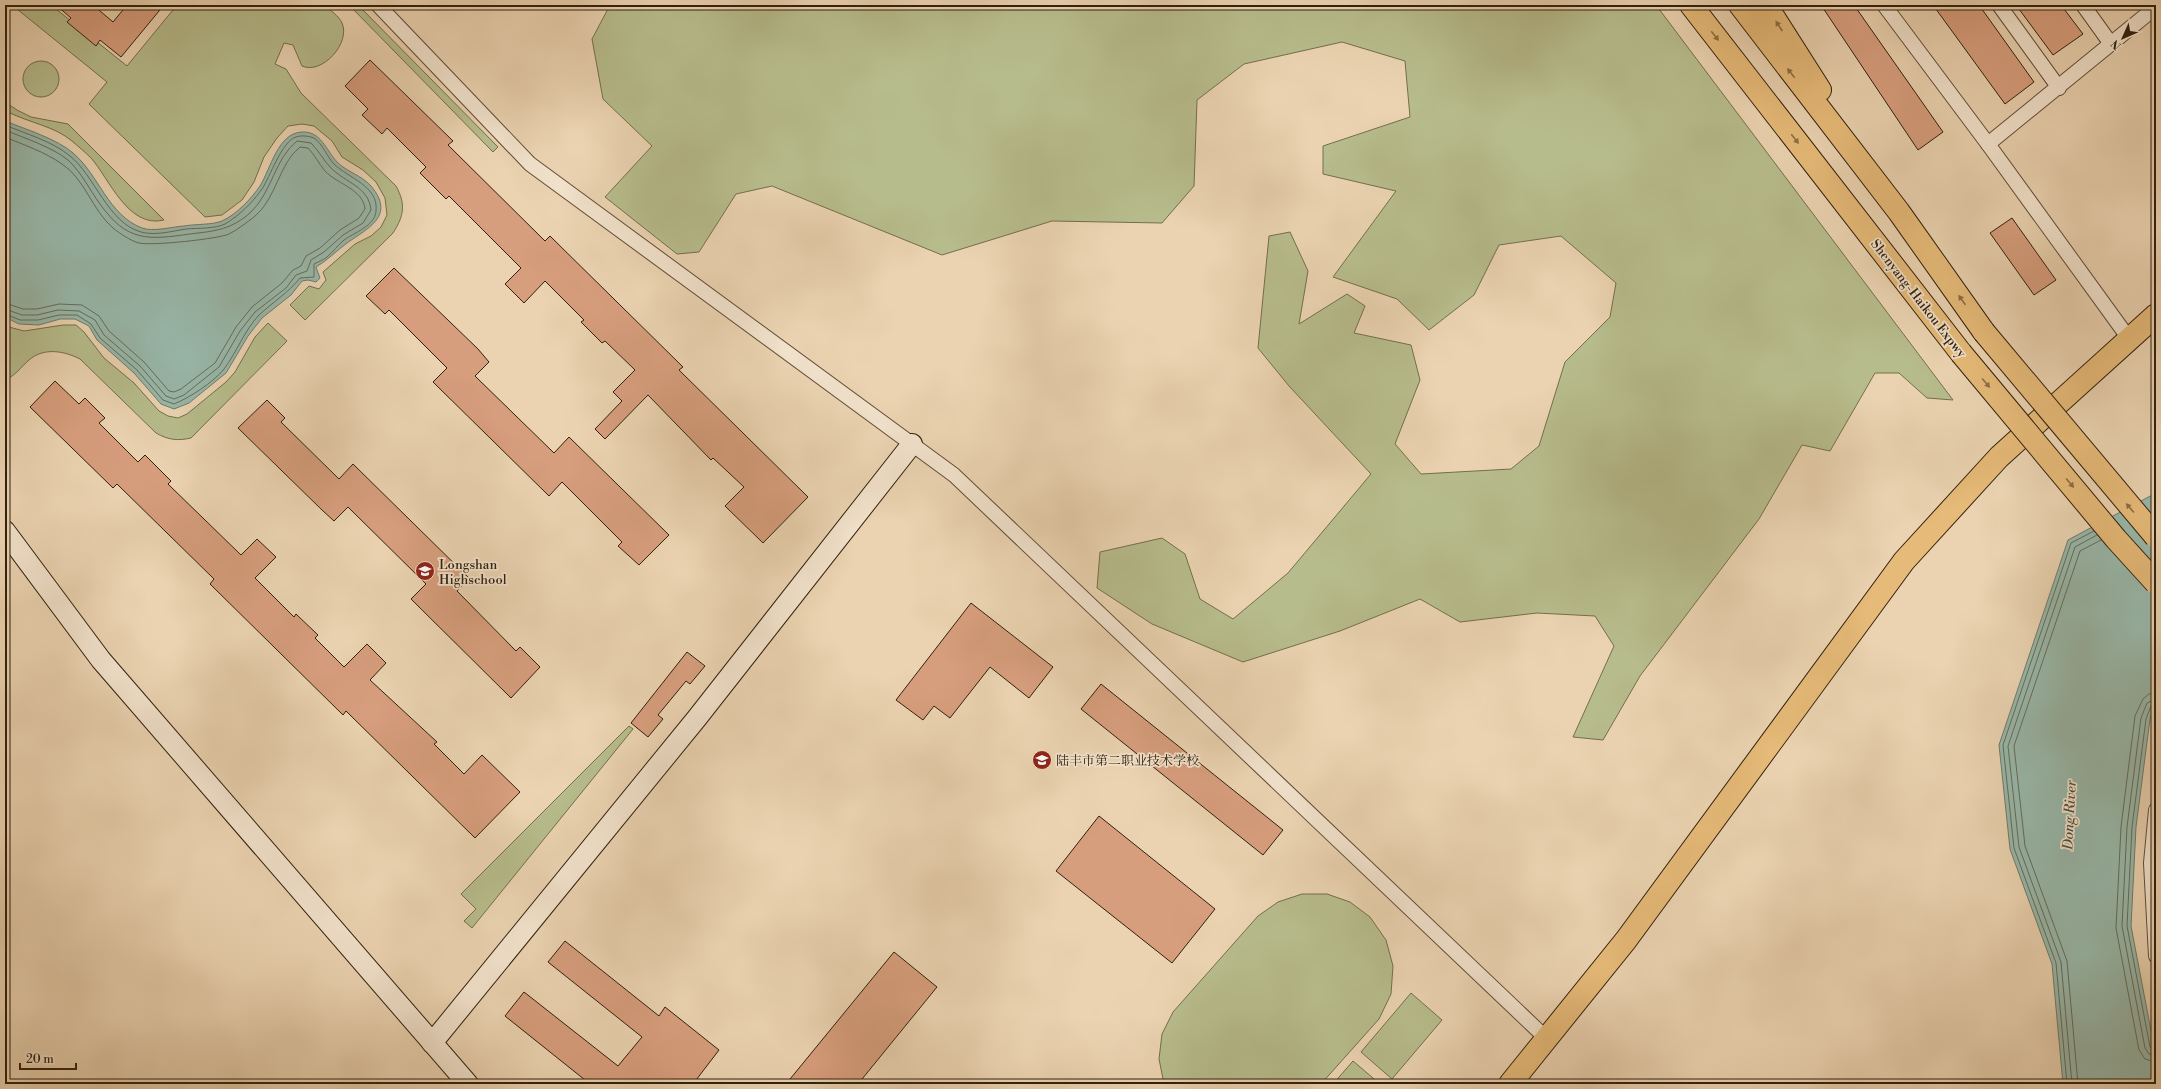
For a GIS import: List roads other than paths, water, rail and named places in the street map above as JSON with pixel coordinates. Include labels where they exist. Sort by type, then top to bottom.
[{"type":"main road","name":"Shenyang-Haikou Expwy","points":[[1691,5],[1961,353],[2116,539],[2156,583]]},
{"type":"main road","points":[[1740,5],[1899,212],[1984,332],[2109,483],[2156,537]]},
{"type":"main road","points":[[1766,5],[1899,212]]},
{"type":"main road","points":[[1510,1084],[1547,1040],[1626,940],[1904,561],[1999,457],[2156,315]]},
{"type":"street","points":[[378,5],[530,164],[954,475],[1547,1040]]},
{"type":"street","points":[[2000,5],[2059,88]]},
{"type":"street","points":[[2083,5],[2111,44]]},
{"type":"street","points":[[1886,6],[2130,340]]},
{"type":"street","points":[[1988,144],[2059,88],[2156,7]]},
{"type":"street","points":[[432,1043],[697,718],[912,444]]},
{"type":"street","points":[[5,531],[101,660],[468,1084]]},
{"type":"street","points":[[2156,810],[2150,862],[2156,956]]},
{"type":"water","points":[[5,121],[50,139],[73,153],[90,172],[104,194],[121,214],[130,222],[146,229],[213,223],[228,218],[248,201],[260,186],[276,153],[287,138],[302,132],[309,133],[319,138],[337,162],[371,186],[378,196],[381,205],[380,213],[376,220],[363,232],[316,267],[320,278],[316,282],[308,280],[302,281],[291,295],[262,318],[248,336],[226,373],[189,403],[174,409],[161,404],[134,373],[97,340],[89,326],[75,319],[60,319],[39,325],[19,324],[5,317]]},
{"type":"water","name":"Dong River","points":[[2156,493],[2156,704],[2150,719],[2136,827],[2131,926],[2156,1057],[2156,1084],[2063,1084],[2052,964],[2010,849],[1999,745],[2068,540]]},
{"type":"place","name":"Longshan Highschool","points":[[425,571]]},
{"type":"place","name":"陆丰市第二职业技术学校","points":[[1042,760]]}]
